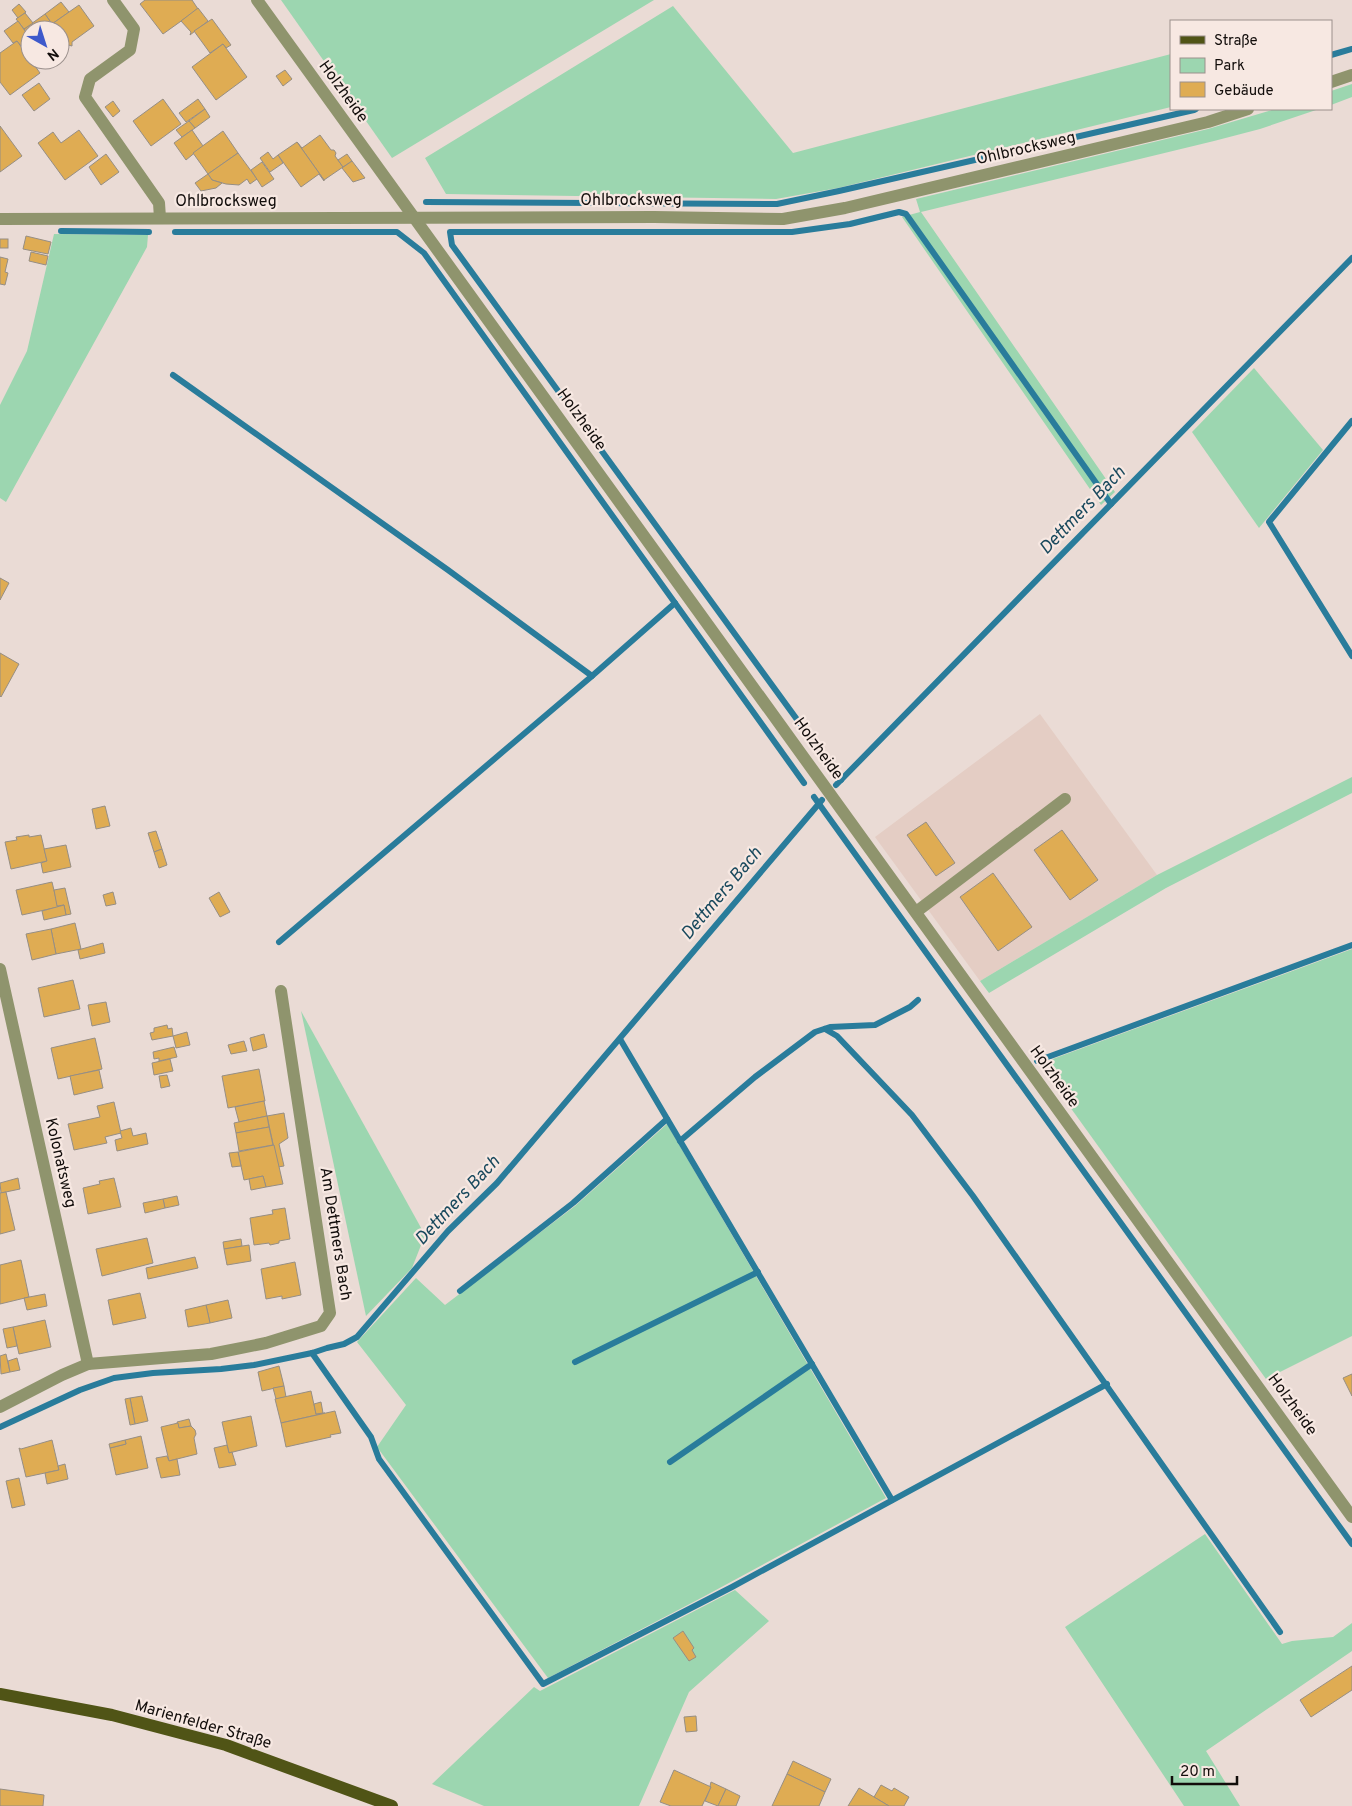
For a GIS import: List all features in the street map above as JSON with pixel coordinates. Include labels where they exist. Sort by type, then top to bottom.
[{"type":"main road","name":"Marienfelder Straße","points":[[0,1694],[112,1715],[226,1745],[392,1806]]},
{"type":"street","points":[[113,0],[134,28],[130,50],[90,79],[85,97],[159,203],[160,218]]},
{"type":"street","name":"Holzheide","points":[[257,0],[1352,1517]]},
{"type":"street","points":[[1332,82],[1352,75]]},
{"type":"street","name":"Ohlbrocksweg","points":[[0,219],[415,217],[783,219],[846,208],[1208,122],[1245,110]]},
{"type":"street","points":[[916,912],[1065,800]]},
{"type":"street","name":"Kolonatsweg","points":[[0,969],[88,1364]]},
{"type":"street","name":"Am Dettmers Bach","points":[[0,1407],[62,1375],[88,1364],[212,1354],[266,1343],[321,1326],[330,1313],[281,991]]},
{"type":"shaded area","points":[[1040,714],[1157,875],[980,981],[875,837]]},
{"type":"green space","points":[[281,0],[654,0],[392,158]]},
{"type":"green space","points":[[673,6],[793,153],[1170,54],[1170,107],[838,188],[776,199],[446,194],[425,158]]},
{"type":"green space","points":[[1352,84],[1352,97],[1332,105],[1332,91]]},
{"type":"green space","points":[[1272,110],[1316,110],[1260,129],[1214,141],[921,212],[1115,492],[1101,505],[902,217],[920,212],[916,199],[1208,129]]},
{"type":"green space","points":[[54,234],[148,235],[147,247],[6,502],[0,498],[0,405],[27,351]]},
{"type":"green space","points":[[1254,368],[1323,450],[1259,528],[1192,432]]},
{"type":"green space","points":[[1352,777],[1352,793],[1166,888],[989,993],[980,981],[1157,875]]},
{"type":"green space","points":[[1352,949],[1352,1336],[1266,1379],[1039,1064]]},
{"type":"green space","points":[[301,1011],[425,1235],[412,1268],[366,1316]]},
{"type":"green space","points":[[667,1124],[886,1498],[548,1678],[377,1447],[406,1405],[357,1342],[416,1278],[445,1305],[575,1206]]},
{"type":"green space","points":[[1205,1534],[1282,1644],[1292,1641],[1333,1637],[1352,1623],[1352,1651],[1206,1751],[1240,1806],[1184,1806],[1065,1627]]},
{"type":"green space","points":[[735,1590],[769,1621],[689,1692],[639,1806],[484,1806],[432,1784],[534,1687],[540,1691]]},
{"type":"building","points":[[145,0],[192,0],[198,9],[163,34],[140,4]]},
{"type":"building","points":[[61,2],[69,12],[58,20],[49,20],[45,14]]},
{"type":"building","points":[[19,4],[26,12],[18,18],[12,10]]},
{"type":"building","points":[[79,5],[94,26],[72,42],[72,46],[70,46],[70,20],[58,20]]},
{"type":"building","points":[[198,8],[208,21],[190,35],[191,32],[181,21]]},
{"type":"building","points":[[25,13],[31,20],[20,20],[20,24],[16,19]]},
{"type":"building","points":[[45,14],[49,20],[37,20]]},
{"type":"building","points":[[212,19],[231,45],[226,48],[223,44],[210,53],[194,31]]},
{"type":"building","points":[[18,21],[20,24],[20,45],[17,41],[13,43],[4,31]]},
{"type":"building","points":[[17,41],[20,45],[20,70],[38,70],[40,73],[10,95],[0,82],[0,53]]},
{"type":"building","points":[[223,44],[247,77],[216,100],[192,67]]},
{"type":"building","points":[[285,70],[292,79],[283,86],[276,76]]},
{"type":"building","points":[[39,83],[50,99],[34,111],[22,95]]},
{"type":"building","points":[[163,99],[181,124],[151,146],[133,121]]},
{"type":"building","points":[[198,99],[205,109],[186,122],[179,113]]},
{"type":"building","points":[[113,101],[120,111],[113,117],[105,107]]},
{"type":"building","points":[[205,109],[210,117],[195,128],[189,121]]},
{"type":"building","points":[[189,121],[195,128],[182,137],[176,130]]},
{"type":"building","points":[[0,126],[22,156],[0,172]]},
{"type":"building","points":[[79,130],[98,156],[65,180],[38,143],[53,132],[61,143]]},
{"type":"building","points":[[192,130],[203,146],[186,160],[174,143]]},
{"type":"building","points":[[223,131],[238,153],[208,174],[193,153]]},
{"type":"building","points":[[320,135],[331,150],[334,150],[335,156],[343,167],[324,180],[297,142],[302,148]]},
{"type":"building","points":[[297,142],[324,181],[319,174],[301,187],[278,155]]},
{"type":"building","points":[[268,152],[273,159],[278,155],[283,163],[270,172],[260,158]]},
{"type":"building","points":[[238,153],[257,179],[250,184],[247,179],[239,185],[212,180],[208,174]]},
{"type":"building","points":[[106,154],[119,172],[101,185],[89,167]]},
{"type":"building","points":[[347,154],[352,161],[343,167],[338,160]]},
{"type":"building","points":[[352,161],[365,178],[353,182],[342,168]]},
{"type":"building","points":[[262,162],[274,179],[262,187],[251,170]]},
{"type":"building","points":[[208,174],[212,180],[222,183],[216,188],[201,191],[195,183]]},
{"type":"building","points":[[26,236],[51,242],[48,254],[23,249]]},
{"type":"building","points":[[0,239],[8,239],[8,248],[0,248]]},
{"type":"building","points":[[31,252],[48,256],[46,265],[29,261]]},
{"type":"building","points":[[0,257],[8,259],[5,272],[8,273],[5,285],[0,284]]},
{"type":"building","points":[[0,578],[9,583],[0,600]]},
{"type":"building","points":[[0,653],[19,664],[1,697],[0,696]]},
{"type":"building","points":[[105,806],[110,826],[96,829],[92,809]]},
{"type":"building","points":[[926,822],[955,863],[936,876],[907,835]]},
{"type":"building","points":[[1062,830],[1098,880],[1070,900],[1034,850]]},
{"type":"building","points":[[156,831],[162,849],[154,852],[148,833]]},
{"type":"building","points":[[29,835],[29,837],[41,835],[47,861],[11,869],[5,842],[17,840],[16,837]]},
{"type":"building","points":[[66,845],[71,867],[43,873],[41,863],[47,861],[44,849]]},
{"type":"building","points":[[162,849],[167,865],[159,868],[154,852]]},
{"type":"building","points":[[993,873],[1032,927],[998,951],[960,897]]},
{"type":"building","points":[[52,882],[58,907],[22,915],[16,890]]},
{"type":"building","points":[[65,888],[71,914],[66,915],[64,905],[57,906],[54,890]]},
{"type":"building","points":[[113,892],[116,904],[106,906],[103,895]]},
{"type":"building","points":[[219,892],[230,912],[220,917],[209,898]]},
{"type":"building","points":[[64,905],[66,915],[44,920],[42,911]]},
{"type":"building","points":[[75,923],[81,949],[56,954],[51,929]]},
{"type":"building","points":[[51,929],[56,954],[32,960],[26,934]]},
{"type":"building","points":[[103,943],[105,953],[80,959],[78,950]]},
{"type":"building","points":[[73,980],[80,1009],[44,1017],[38,988]]},
{"type":"building","points":[[106,1002],[110,1022],[92,1026],[88,1005]]},
{"type":"building","points":[[167,1025],[168,1029],[172,1028],[173,1036],[152,1040],[150,1033],[154,1032],[154,1028]]},
{"type":"building","points":[[187,1032],[190,1045],[176,1048],[173,1036]]},
{"type":"building","points":[[264,1034],[267,1047],[253,1051],[250,1038]]},
{"type":"building","points":[[95,1038],[102,1069],[58,1079],[51,1048]]},
{"type":"building","points":[[244,1041],[247,1051],[231,1054],[228,1045]]},
{"type":"building","points":[[174,1047],[177,1057],[159,1061],[159,1058],[154,1059],[153,1052]]},
{"type":"building","points":[[170,1059],[173,1071],[154,1075],[152,1063]]},
{"type":"building","points":[[259,1069],[265,1101],[228,1108],[222,1076]]},
{"type":"building","points":[[99,1070],[103,1088],[74,1095],[70,1076]]},
{"type":"building","points":[[167,1075],[170,1086],[161,1088],[159,1076]]},
{"type":"building","points":[[264,1101],[267,1116],[239,1122],[235,1107]]},
{"type":"building","points":[[114,1102],[121,1133],[105,1137],[107,1143],[74,1150],[68,1124],[100,1117],[97,1106]]},
{"type":"building","points":[[284,1113],[288,1138],[279,1144],[284,1166],[278,1167],[267,1116]]},
{"type":"building","points":[[267,1116],[269,1127],[236,1133],[234,1123]]},
{"type":"building","points":[[269,1127],[273,1145],[239,1151],[236,1133]]},
{"type":"building","points":[[131,1128],[133,1136],[146,1133],[148,1144],[117,1151],[115,1140],[122,1138],[120,1131]]},
{"type":"building","points":[[274,1145],[283,1184],[266,1187],[263,1176],[244,1180],[238,1152]]},
{"type":"building","points":[[238,1152],[241,1166],[232,1167],[229,1153]]},
{"type":"building","points":[[263,1176],[266,1187],[251,1190],[249,1179]]},
{"type":"building","points":[[18,1178],[20,1189],[1,1193],[0,1183]]},
{"type":"building","points":[[114,1178],[121,1207],[88,1214],[83,1188],[100,1184],[99,1181]]},
{"type":"building","points":[[6,1192],[15,1230],[0,1234],[0,1193]]},
{"type":"building","points":[[177,1196],[179,1205],[165,1208],[163,1199]]},
{"type":"building","points":[[163,1199],[165,1208],[145,1213],[143,1203]]},
{"type":"building","points":[[285,1208],[290,1239],[270,1245],[269,1243],[254,1245],[250,1218],[273,1214],[272,1210]]},
{"type":"building","points":[[147,1238],[153,1263],[102,1276],[96,1249]]},
{"type":"building","points":[[241,1239],[242,1246],[224,1249],[223,1242]]},
{"type":"building","points":[[249,1245],[251,1261],[227,1265],[224,1249]]},
{"type":"building","points":[[195,1257],[198,1268],[148,1279],[146,1268]]},
{"type":"building","points":[[21,1260],[29,1297],[0,1304],[0,1265]]},
{"type":"building","points":[[295,1262],[301,1295],[282,1299],[282,1296],[266,1299],[261,1269]]},
{"type":"building","points":[[140,1293],[146,1318],[113,1325],[108,1300]]},
{"type":"building","points":[[45,1294],[47,1306],[27,1310],[24,1298]]},
{"type":"building","points":[[228,1300],[232,1318],[210,1323],[206,1305]]},
{"type":"building","points":[[206,1305],[210,1323],[188,1327],[185,1310]]},
{"type":"building","points":[[45,1320],[51,1347],[19,1354],[13,1327]]},
{"type":"building","points":[[13,1327],[17,1346],[7,1348],[3,1329]]},
{"type":"building","points":[[6,1354],[10,1372],[1,1374],[0,1356]]},
{"type":"building","points":[[17,1358],[20,1370],[10,1372],[8,1361]]},
{"type":"building","points":[[279,1366],[284,1386],[262,1391],[258,1372]]},
{"type":"building","points":[[1352,1374],[1352,1396],[1343,1378]]},
{"type":"building","points":[[284,1386],[286,1397],[276,1399],[273,1388]]},
{"type":"building","points":[[311,1391],[316,1414],[325,1413],[281,1423],[275,1399]]},
{"type":"building","points":[[142,1396],[148,1421],[135,1424],[130,1398]]},
{"type":"building","points":[[130,1398],[135,1424],[130,1425],[125,1399]]},
{"type":"building","points":[[321,1402],[323,1413],[316,1414],[314,1404]]},
{"type":"building","points":[[335,1411],[341,1433],[286,1447],[281,1423]]},
{"type":"building","points":[[251,1416],[257,1446],[229,1453],[222,1422]]},
{"type":"building","points":[[189,1419],[191,1426],[179,1428],[177,1422]]},
{"type":"building","points":[[178,1423],[179,1428],[191,1426],[195,1430],[194,1438],[197,1454],[169,1461],[161,1427]]},
{"type":"building","points":[[141,1436],[148,1468],[116,1475],[110,1448],[126,1444],[125,1440]]},
{"type":"building","points":[[52,1440],[59,1470],[26,1477],[19,1448]]},
{"type":"building","points":[[125,1440],[126,1444],[110,1448],[109,1444]]},
{"type":"building","points":[[227,1445],[229,1453],[232,1452],[236,1465],[219,1468],[214,1448]]},
{"type":"building","points":[[167,1456],[169,1461],[177,1459],[180,1475],[161,1478],[156,1458]]},
{"type":"building","points":[[65,1464],[68,1479],[47,1484],[45,1473],[59,1470],[58,1466]]},
{"type":"building","points":[[19,1478],[25,1505],[12,1508],[6,1481]]},
{"type":"building","points":[[683,1631],[694,1648],[692,1650],[696,1657],[689,1661],[673,1638]]},
{"type":"building","points":[[1352,1666],[1352,1690],[1311,1717],[1300,1700]]},
{"type":"building","points":[[696,1716],[697,1731],[686,1732],[684,1717]]},
{"type":"building","points":[[793,1761],[831,1779],[825,1792],[787,1774]]},
{"type":"building","points":[[674,1770],[711,1787],[702,1806],[671,1806],[660,1802]]},
{"type":"building","points":[[787,1774],[825,1792],[819,1806],[772,1806]]},
{"type":"building","points":[[711,1782],[726,1789],[718,1806],[705,1801],[711,1787]]},
{"type":"building","points":[[881,1785],[892,1791],[894,1788],[909,1797],[904,1806],[889,1806],[874,1797]]},
{"type":"building","points":[[859,1788],[889,1806],[848,1806]]},
{"type":"building","points":[[0,1789],[44,1795],[43,1806],[0,1806]]},
{"type":"building","points":[[726,1789],[740,1796],[736,1806],[718,1806]]},
{"type":"waterway","points":[[1332,55],[1352,49]]},
{"type":"waterway","points":[[426,202],[777,204],[1194,110]]},
{"type":"waterway","points":[[841,780],[452,245],[450,232],[792,232],[850,224],[899,212],[906,214],[1111,504]]},
{"type":"waterway","points":[[61,231],[149,232]]},
{"type":"waterway","points":[[175,232],[397,232],[424,253],[804,783]]},
{"type":"waterway","name":"Dettmers Bach","points":[[836,785],[1352,258]]},
{"type":"waterway","points":[[173,375],[448,570],[592,676]]},
{"type":"waterway","points":[[1352,421],[1269,522],[1352,656]]},
{"type":"waterway","points":[[279,942],[675,603]]},
{"type":"waterway","points":[[814,797],[1352,1544]]},
{"type":"waterway","name":"Dettmers Bach","points":[[0,1427],[80,1390],[114,1378],[254,1365],[312,1353],[344,1344],[357,1337],[448,1231],[497,1183],[822,800]]},
{"type":"waterway","points":[[1037,1061],[1352,945]]},
{"type":"waterway","points":[[680,1141],[755,1077],[815,1032],[830,1027],[875,1025],[910,1007],[918,1000]]},
{"type":"waterway","points":[[825,1029],[837,1036],[912,1115],[973,1196],[1280,1632]]},
{"type":"waterway","points":[[620,1039],[892,1500]]},
{"type":"waterway","points":[[460,1291],[573,1203],[667,1119]]},
{"type":"waterway","points":[[575,1362],[758,1272]]},
{"type":"waterway","points":[[312,1353],[371,1437],[379,1459],[543,1684],[732,1587],[1107,1384]]},
{"type":"waterway","points":[[670,1462],[812,1364]]}]
